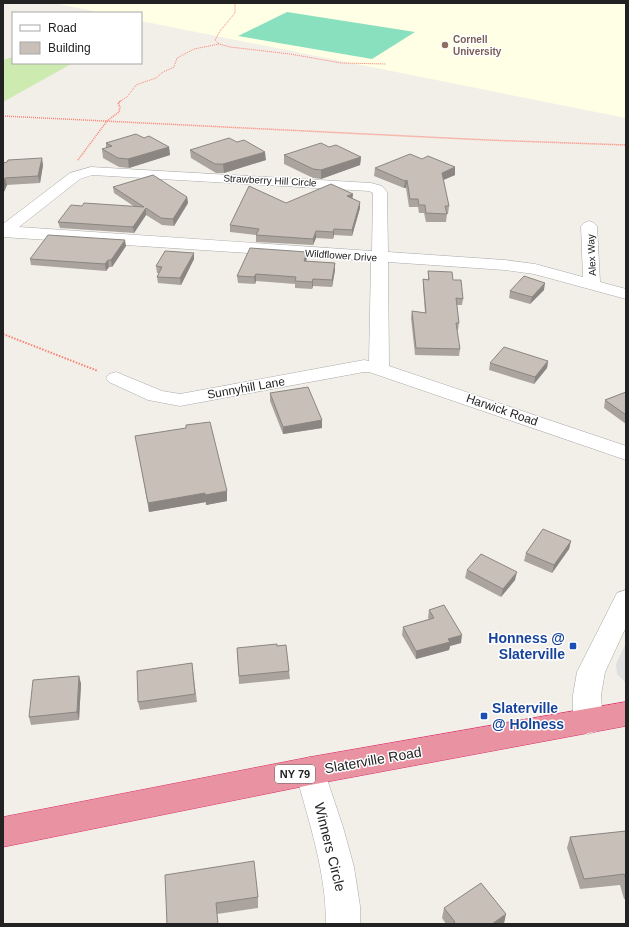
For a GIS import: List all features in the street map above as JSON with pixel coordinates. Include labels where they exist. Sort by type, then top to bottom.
[{"type":"highway","name":"Slaterville Road","points":[[3,832],[310,771],[626,714]]},
{"type":"street","name":"Strawberry Hill Circle","points":[[4,232],[75,176],[85,172],[96,171],[371,187],[377,189],[380,192],[379,368]]},
{"type":"street","name":"Alex Way","points":[[589,226],[592,285]]},
{"type":"street","name":"Wildflower Drive","points":[[4,232],[506,265],[535,270],[626,294]]},
{"type":"street","name":"Sunnyhill Lane","points":[[116,378],[155,396],[180,400],[364,366],[379,368]]},
{"type":"street","name":"Harwick Road","points":[[379,368],[626,453]]},
{"type":"street","points":[[588,722],[587,695],[591,672],[626,600]]},
{"type":"street","name":"Winners Circle","points":[[310,771],[341,880],[344,910],[343,924]]},
{"type":"path","points":[[233,3],[235,4],[235,13],[220,31],[215,40],[220,44],[230,47],[341,63],[386,64]]},
{"type":"path","points":[[85,172],[78,163],[79,158],[107,121],[119,112],[120,107],[118,103],[127,96],[136,84],[156,78],[163,72],[174,67],[177,58],[183,54],[194,49],[220,44]]},
{"type":"path","points":[[3,116],[487,140],[626,145]]},
{"type":"path","points":[[3,334],[116,378]]},
{"type":"shaded area","name":"Cornell University","points":[[53,3],[626,3],[626,118],[142,21],[142,12],[98,12]]},
{"type":"shaded area","points":[[626,643],[626,683],[617,674],[616,664]]},
{"type":"green space","points":[[287,12],[415,32],[372,59],[238,36]]},
{"type":"green space","points":[[12,57],[12,64],[71,64],[3,102],[3,60]]},
{"type":"building","points":[[136,134],[144,138],[149,136],[169,147],[128,159],[118,158],[102,149],[112,146],[106,143]]},
{"type":"building","points":[[229,138],[237,142],[244,140],[265,152],[223,164],[215,164],[190,150]]},
{"type":"building","points":[[321,143],[329,147],[336,145],[361,157],[321,170],[313,169],[284,155]]},
{"type":"building","points":[[410,154],[422,159],[428,156],[455,167],[442,173],[449,206],[445,206],[447,214],[426,213],[425,205],[419,205],[418,199],[410,199],[407,180],[405,181],[375,168]]},
{"type":"building","points":[[42,158],[38,176],[5,178],[3,183],[3,163],[7,162],[8,160]]},
{"type":"building","points":[[153,175],[187,197],[173,219],[161,218],[146,208],[133,227],[58,222],[71,205],[82,206],[84,203],[144,207],[113,187]]},
{"type":"building","points":[[331,184],[353,194],[347,196],[360,202],[352,230],[334,229],[333,232],[316,231],[313,239],[256,235],[259,229],[230,225],[249,186],[286,203]]},
{"type":"building","points":[[48,235],[125,240],[111,260],[108,260],[105,264],[30,259]]},
{"type":"building","points":[[250,248],[307,252],[304,261],[335,263],[332,280],[313,279],[312,282],[295,281],[296,277],[256,274],[254,277],[237,276]]},
{"type":"building","points":[[165,251],[194,253],[180,278],[157,277],[162,267],[156,266]]},
{"type":"building","points":[[428,271],[452,272],[453,280],[461,280],[463,299],[456,298],[459,323],[456,323],[460,349],[416,348],[412,311],[426,313],[423,279],[429,280]]},
{"type":"building","points":[[524,276],[545,283],[532,297],[510,291]]},
{"type":"building","points":[[504,347],[548,361],[535,377],[490,363]]},
{"type":"building","points":[[308,387],[322,420],[283,427],[270,393]]},
{"type":"building","points":[[626,392],[626,415],[605,400]]},
{"type":"building","points":[[210,422],[227,491],[205,495],[205,493],[148,503],[135,436],[186,428],[186,425]]},
{"type":"building","points":[[543,529],[571,541],[554,565],[526,553]]},
{"type":"building","points":[[481,554],[517,572],[503,589],[467,570]]},
{"type":"building","points":[[444,605],[462,635],[448,639],[450,642],[416,651],[403,627],[434,618],[429,610]]},
{"type":"building","points":[[277,644],[277,646],[286,645],[289,671],[239,676],[237,648]]},
{"type":"building","points":[[192,663],[195,694],[138,702],[137,671]]},
{"type":"building","points":[[79,676],[77,712],[29,717],[33,680]]},
{"type":"building","points":[[626,831],[626,879],[624,874],[584,879],[570,837]]},
{"type":"building","points":[[254,861],[258,897],[216,903],[218,924],[167,924],[165,875]]},
{"type":"building","points":[[481,883],[506,914],[492,924],[452,924],[455,922],[444,908]]},
{"type":"place","name":"Cornell University","points":[[445,45]]},
{"type":"place","name":"Honness @ Slaterville","points":[[573,646]]},
{"type":"place","name":"Slaterville @ Holness","points":[[484,716]]}]
